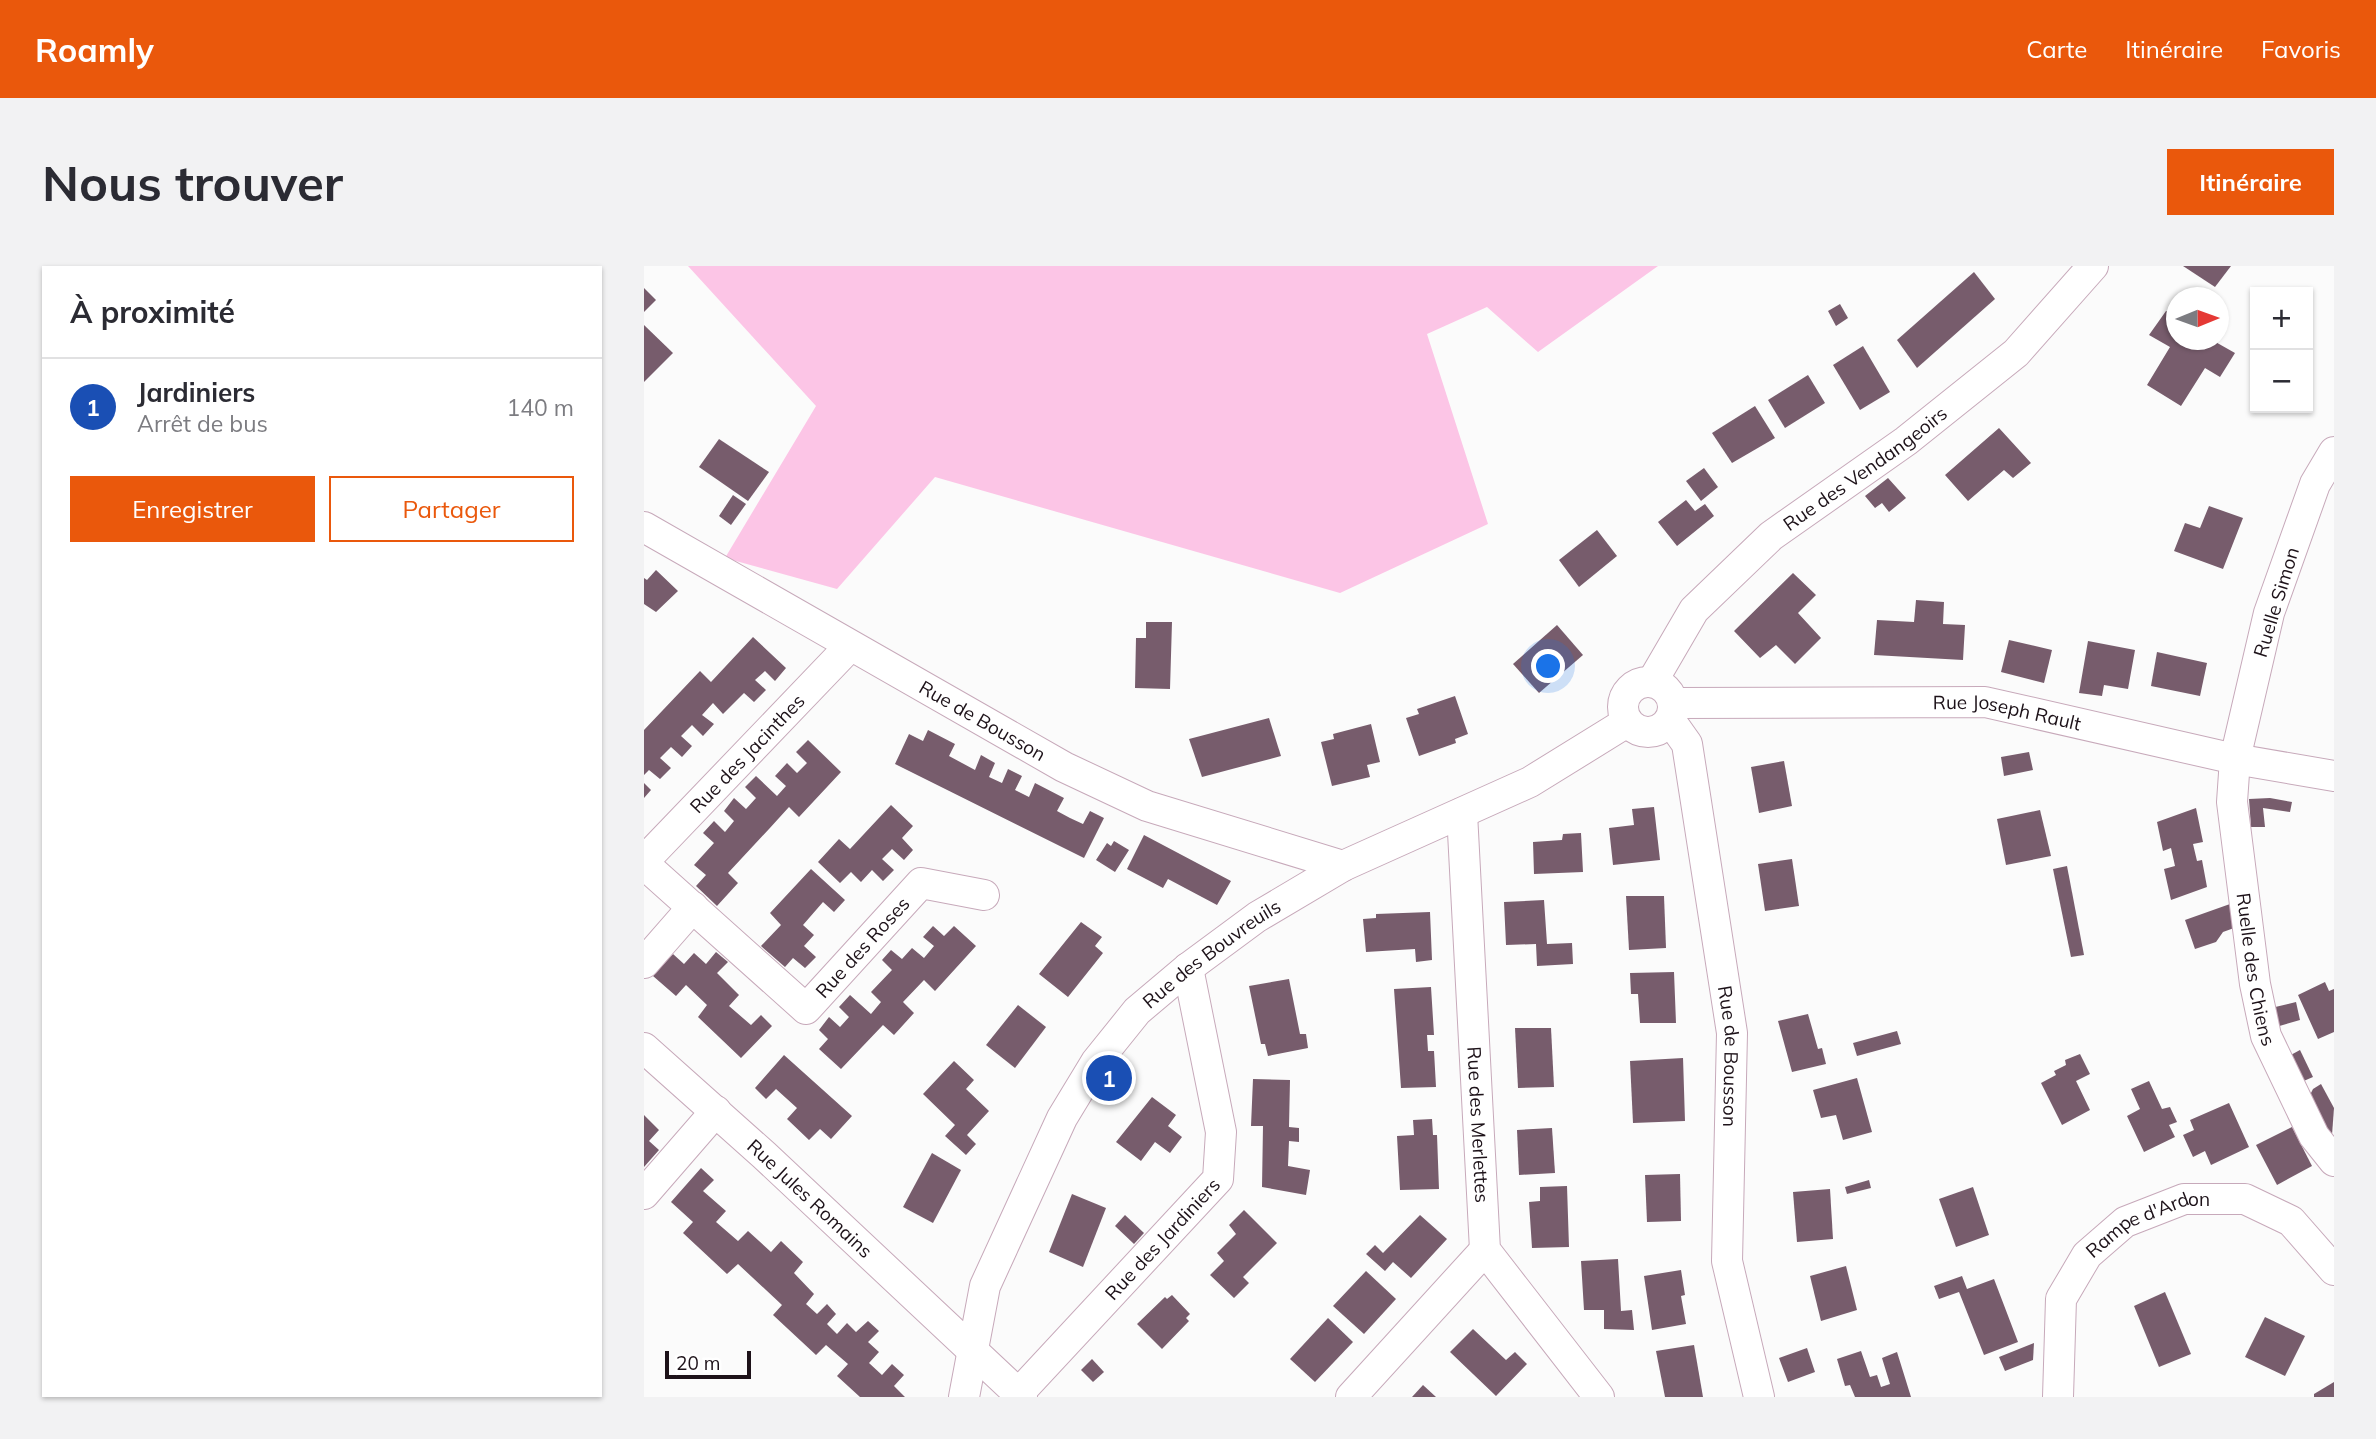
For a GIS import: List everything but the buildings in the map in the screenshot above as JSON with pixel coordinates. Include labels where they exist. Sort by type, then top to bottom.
[{"type":"street","name":"Rue des Vendangeoirs","points":[[1652,682],[1694,610],[1771,536],[1906,441],[2016,353],[2093,266]]},
{"type":"street","name":"Ruelle Simon","points":[[2235,759],[2269,613],[2315,484],[2334,452]]},
{"type":"street","name":"Rue de Bousson","points":[[644,527],[1064,767],[1147,806],[1343,866]]},
{"type":"street","name":"Rue des Jacinthes","points":[[693,907],[644,863],[850,646]]},
{"type":"street","points":[[1643,682],[1652,682],[1666,689],[1672,712],[1658,731],[1649,733],[1641,732],[1627,722],[1622,706],[1629,690],[1643,682]]},
{"type":"street","name":"Rue Joseph Rault","points":[[1672,712],[1985,702],[2235,759],[2334,776]]},
{"type":"street","name":"Rue de Bousson","points":[[1672,712],[1687,744],[1731,1033],[1727,1261],[1759,1397]]},
{"type":"street","name":"Rue des Bouvreuils","points":[[974,1351],[985,1286],[1062,1118],[1096,1062],[1137,1011],[1188,968],[1257,917],[1343,866],[1530,782],[1627,722]]},
{"type":"street","name":"Ruelle des Chiens","points":[[2235,759],[2232,802],[2255,984],[2266,1036],[2314,1136],[2334,1161]]},
{"type":"street","name":"Rue des Merlettes","points":[[1462,813],[1485,1250]]},
{"type":"street","name":"Rue des Roses","points":[[693,907],[806,1009],[921,883],[984,895]]},
{"type":"street","points":[[644,963],[693,907]]},
{"type":"street","name":"Rue des Jardiniers","points":[[1020,1395],[1218,1179],[1221,1132],[1188,968]]},
{"type":"street","name":"Rue Jules Romains","points":[[644,1048],[716,1111],[1020,1395]]},
{"type":"street","points":[[644,1194],[716,1111]]},
{"type":"street","name":"Rampe d'Ardon","points":[[2058,1397],[2061,1299],[2087,1255],[2125,1222],[2184,1199],[2245,1199],[2291,1221],[2334,1270]]},
{"type":"street","points":[[1351,1397],[1485,1250],[1599,1397]]},
{"type":"street","points":[[964,1397],[974,1351]]},
{"type":"shaded area","points":[[688,266],[1658,266],[1538,352],[1487,307],[1427,334],[1488,524],[1340,593],[935,477],[837,589],[725,558],[816,406]]},
{"type":"place","name":"Jardiniers","points":[[1109,1078]]}]
